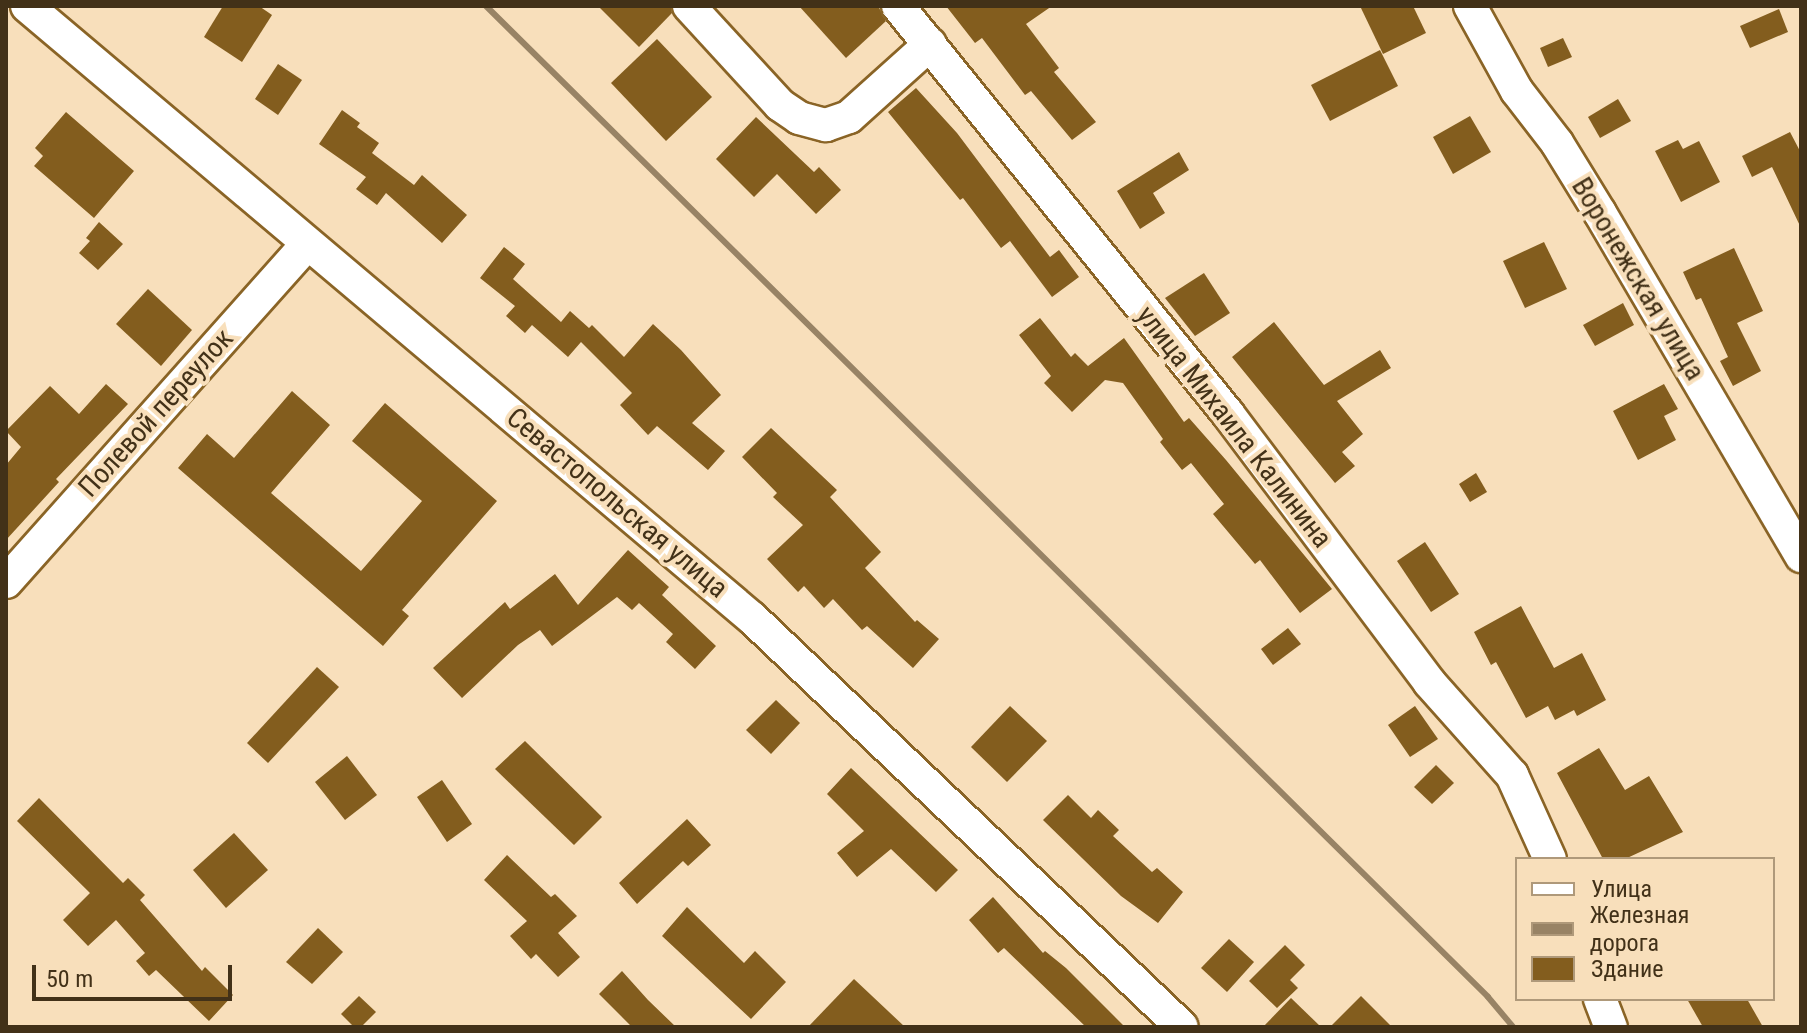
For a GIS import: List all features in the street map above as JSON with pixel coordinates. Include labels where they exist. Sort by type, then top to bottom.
[{"type":"street","name":"Севастопольская улица","points":[[27,6],[306,245],[752,618],[1182,1027]]},
{"type":"street","points":[[689,6],[780,105],[799,118],[826,125],[849,117],[930,44]]},
{"type":"street","name":"улица Михаила Калинина","points":[[898,6],[1228,414],[1429,682],[1512,775],[1531,810],[1549,857]]},
{"type":"street","name":"Воронежская улица","points":[[1470,6],[1503,69],[1557,143],[1593,201],[1801,556]]},
{"type":"street","name":"Полевой переулок","points":[[6,582],[306,245]]},
{"type":"street","points":[[1601,1001],[1611,1027]]},
{"type":"building","points":[[223,6],[259,6],[272,15],[242,62],[204,37]]},
{"type":"building","points":[[598,6],[671,6],[672,13],[639,47]]},
{"type":"building","points":[[799,6],[878,6],[886,21],[846,58]]},
{"type":"building","points":[[946,6],[1052,6],[1026,24],[1059,68],[1054,72],[1096,122],[1072,140],[1031,91],[1025,95],[982,38],[975,43]]},
{"type":"building","points":[[1360,6],[1413,6],[1426,33],[1383,54]]},
{"type":"building","points":[[1779,9],[1788,32],[1750,48],[1740,26]]},
{"type":"building","points":[[1563,38],[1572,57],[1548,67],[1540,48]]},
{"type":"building","points":[[657,39],[712,97],[666,141],[611,83]]},
{"type":"building","points":[[1380,50],[1398,86],[1330,121],[1311,85]]},
{"type":"building","points":[[278,64],[302,80],[278,115],[255,99]]},
{"type":"building","points":[[916,88],[957,133],[1050,257],[1059,250],[1079,277],[1052,297],[1010,241],[1001,248],[963,198],[960,200],[888,112]]},
{"type":"building","points":[[1618,99],[1631,121],[1600,138],[1588,117]]},
{"type":"building","points":[[342,110],[360,123],[357,127],[379,143],[372,153],[414,185],[422,175],[467,215],[442,243],[386,193],[377,205],[356,189],[366,177],[319,144]]},
{"type":"building","points":[[66,112],[134,171],[94,218],[34,166],[43,156],[35,148]]},
{"type":"building","points":[[1470,116],[1491,152],[1453,174],[1433,137]]},
{"type":"building","points":[[756,117],[814,172],[819,167],[841,190],[816,214],[777,174],[754,197],[716,159]]},
{"type":"building","points":[[1790,132],[1801,153],[1801,228],[1772,167],[1752,177],[1742,156]]},
{"type":"building","points":[[1678,140],[1683,149],[1699,141],[1720,182],[1681,202],[1655,151]]},
{"type":"building","points":[[1179,152],[1189,170],[1153,193],[1165,213],[1140,229],[1117,191]]},
{"type":"building","points":[[99,222],[123,244],[98,270],[79,253],[90,241],[86,238]]},
{"type":"building","points":[[1544,242],[1567,289],[1525,308],[1503,261]]},
{"type":"building","points":[[504,247],[525,264],[513,279],[561,322],[570,311],[589,328],[592,325],[624,357],[653,324],[681,350],[721,395],[692,423],[725,451],[708,470],[657,426],[648,435],[620,405],[632,393],[581,342],[568,357],[532,325],[525,333],[506,316],[515,306],[480,278]]},
{"type":"building","points":[[1734,248],[1763,311],[1737,323],[1761,371],[1733,386],[1720,361],[1728,357],[1701,298],[1696,300],[1683,272]]},
{"type":"building","points":[[1204,273],[1230,313],[1195,336],[1165,298]]},
{"type":"building","points":[[148,289],[192,330],[161,366],[116,324]]},
{"type":"building","points":[[1623,303],[1634,325],[1595,346],[1583,325]]},
{"type":"building","points":[[1040,318],[1071,357],[1075,353],[1088,366],[1124,338],[1184,422],[1189,418],[1332,589],[1300,613],[1260,560],[1255,564],[1213,514],[1224,504],[1191,463],[1182,470],[1160,442],[1163,439],[1123,383],[1105,380],[1072,412],[1044,383],[1051,376],[1019,335]]},
{"type":"building","points":[[1274,322],[1324,385],[1380,350],[1391,368],[1337,401],[1363,434],[1342,452],[1355,466],[1335,483],[1232,357]]},
{"type":"building","points":[[106,384],[128,404],[56,479],[59,482],[6,540],[6,465],[21,447],[6,431],[50,386],[79,414]]},
{"type":"building","points":[[1664,384],[1678,409],[1664,416],[1676,440],[1638,460],[1613,411]]},
{"type":"building","points":[[292,391],[330,425],[271,493],[361,571],[422,501],[352,441],[385,403],[497,501],[402,610],[409,616],[383,646],[178,468],[207,434],[234,458]]},
{"type":"building","points":[[771,428],[837,490],[830,497],[881,552],[865,568],[915,622],[917,620],[939,639],[913,668],[867,626],[862,630],[833,599],[824,608],[804,586],[798,592],[767,559],[803,525],[773,497],[777,493],[742,457]]},
{"type":"building","points":[[1476,473],[1487,492],[1470,502],[1459,484]]},
{"type":"building","points":[[1425,542],[1459,594],[1431,612],[1397,561]]},
{"type":"building","points":[[628,550],[669,587],[662,595],[716,646],[695,669],[666,642],[673,634],[639,603],[632,610],[617,597],[552,646],[540,630],[518,645],[462,698],[433,668],[505,602],[510,609],[555,574],[578,605]]},
{"type":"building","points":[[1521,606],[1554,668],[1582,653],[1606,700],[1577,716],[1574,710],[1555,720],[1548,706],[1526,718],[1496,662],[1491,665],[1474,632]]},
{"type":"building","points":[[1288,628],[1301,644],[1273,665],[1261,649]]},
{"type":"building","points":[[317,667],[339,687],[268,763],[247,743]]},
{"type":"building","points":[[776,700],[800,723],[771,754],[746,730]]},
{"type":"building","points":[[1010,706],[1047,741],[1007,782],[971,747]]},
{"type":"building","points":[[1415,706],[1438,739],[1410,757],[1388,725]]},
{"type":"building","points":[[525,741],[602,817],[574,845],[495,769]]},
{"type":"building","points":[[1599,748],[1625,790],[1649,776],[1683,832],[1629,857],[1602,857],[1557,773]]},
{"type":"building","points":[[347,756],[377,795],[345,820],[315,782]]},
{"type":"building","points":[[1436,765],[1454,783],[1432,804],[1414,787]]},
{"type":"building","points":[[851,768],[958,870],[936,892],[891,849],[857,877],[837,853],[864,831],[827,794]]},
{"type":"building","points":[[442,780],[472,824],[447,842],[417,797]]},
{"type":"building","points":[[1068,795],[1091,818],[1098,810],[1119,830],[1113,836],[1152,872],[1157,868],[1183,892],[1158,923],[1121,896],[1043,820]]},
{"type":"building","points":[[39,798],[123,883],[128,878],[145,895],[140,900],[202,971],[205,967],[233,995],[209,1021],[156,970],[149,976],[136,961],[145,953],[116,920],[88,946],[63,920],[90,893],[17,821]]},
{"type":"building","points":[[687,819],[711,845],[688,866],[683,861],[637,904],[619,883]]},
{"type":"building","points":[[234,833],[268,870],[226,908],[193,870]]},
{"type":"building","points":[[507,855],[551,897],[555,894],[577,916],[558,933],[580,957],[558,977],[536,954],[531,959],[510,936],[527,921],[484,880]]},
{"type":"building","points":[[993,897],[1043,953],[1045,951],[1066,968],[1125,1027],[1086,1027],[1004,948],[998,953],[969,920]]},
{"type":"building","points":[[687,907],[744,963],[755,951],[786,982],[751,1019],[662,936]]},
{"type":"building","points":[[318,928],[343,952],[312,984],[286,962]]},
{"type":"building","points":[[1229,939],[1254,962],[1227,992],[1201,968]]},
{"type":"building","points":[[1285,945],[1305,965],[1290,980],[1298,988],[1277,1008],[1249,981]]},
{"type":"building","points":[[622,971],[676,1027],[632,1027],[599,994]]},
{"type":"building","points":[[854,979],[905,1027],[808,1027]]},
{"type":"building","points":[[359,996],[376,1012],[361,1027],[354,1027],[341,1014]]},
{"type":"building","points":[[1361,996],[1392,1027],[1330,1027]]},
{"type":"building","points":[[1291,998],[1321,1027],[1263,1027]]},
{"type":"building","points":[[1688,1001],[1748,1001],[1763,1027],[1703,1027]]},
{"type":"railway","points":[[486,6],[1488,997],[1513,1027]]}]
